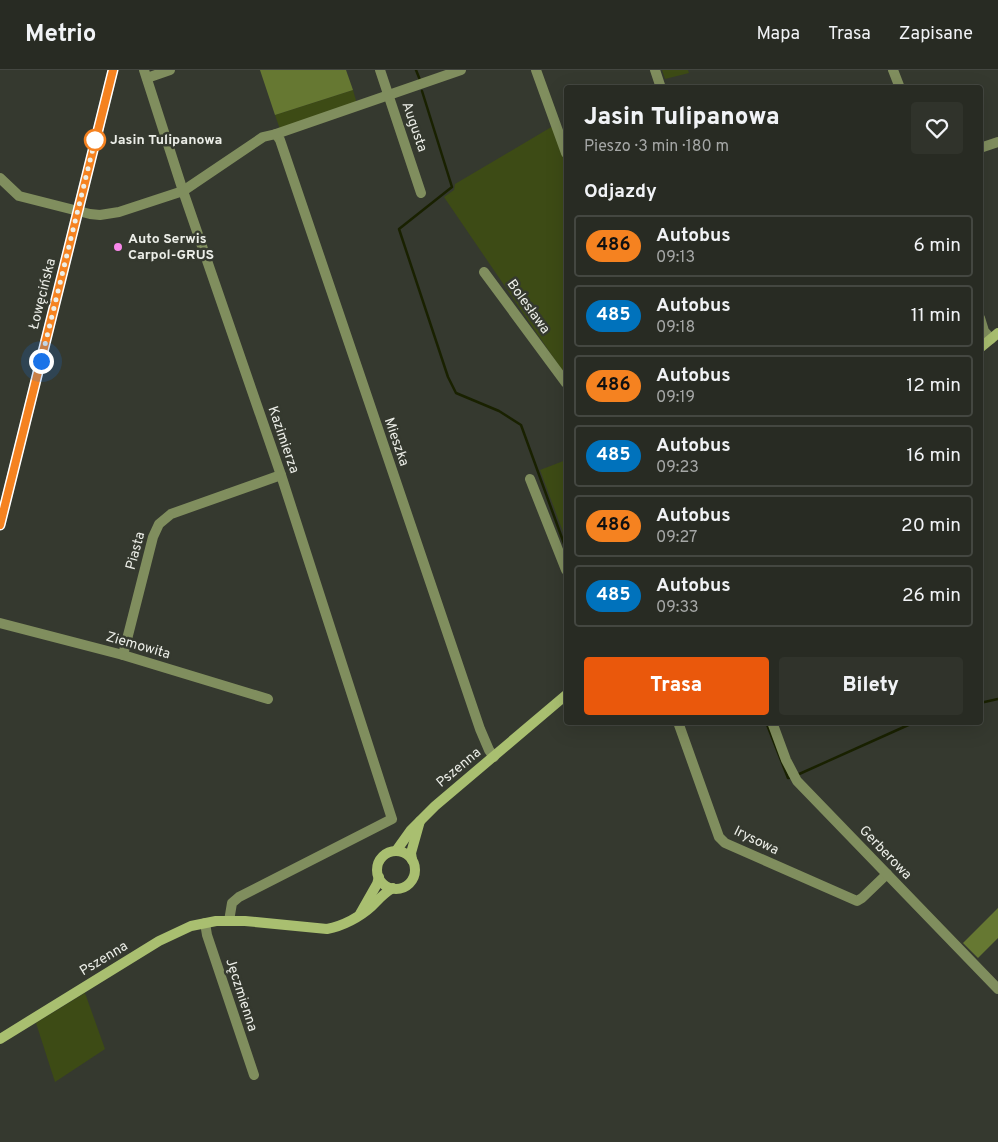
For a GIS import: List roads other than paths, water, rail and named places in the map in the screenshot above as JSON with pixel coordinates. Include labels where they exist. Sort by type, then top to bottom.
[{"type":"street","name":"Łowęcińska","points":[[0,525],[113,70]]},
{"type":"street","points":[[145,74],[170,70]]},
{"type":"street","name":"Augusta","points":[[380,70],[421,193]]},
{"type":"street","points":[[0,178],[19,196],[78,212],[100,215],[111,214],[183,191],[263,137],[461,70]]},
{"type":"street","points":[[536,70],[564,147]]},
{"type":"street","points":[[655,70],[660,85]]},
{"type":"street","points":[[894,70],[899,85]]},
{"type":"street","name":"Kazimierza","points":[[145,74],[183,191],[281,475],[392,819],[239,897],[232,903],[229,921]]},
{"type":"street","name":"Mieszka","points":[[276,134],[280,140],[480,729],[489,750],[494,756]]},
{"type":"street","points":[[983,147],[998,142]]},
{"type":"street","name":"Bolesława","points":[[484,272],[564,380]]},
{"type":"street","points":[[983,328],[984,331],[994,336],[983,345]]},
{"type":"street","name":"Piasta","points":[[123,655],[153,537],[159,524],[171,514],[281,475]]},
{"type":"street","points":[[530,479],[564,565]]},
{"type":"street","name":"Ziemowita","points":[[0,622],[123,655],[268,699]]},
{"type":"street","name":"Pszenna","points":[[359,915],[377,884],[377,868],[380,859],[387,853],[396,851],[411,830],[435,806],[564,698]]},
{"type":"street","name":"Irysowa","points":[[679,725],[719,837],[726,843],[857,901],[887,874]]},
{"type":"street","name":"Gerberowa","points":[[773,725],[786,760],[797,781],[811,798],[998,989]]},
{"type":"street","name":"Pszenna","points":[[0,1039],[159,942],[184,929],[205,922],[245,921],[304,928],[327,929],[337,927],[372,907],[386,891],[403,887],[411,880],[415,870],[411,853],[420,820]]},
{"type":"street","points":[[396,851],[406,853],[412,860]]},
{"type":"street","points":[[378,877],[384,885],[393,888]]},
{"type":"street","name":"Jęczmienna","points":[[205,922],[207,935],[254,1076]]},
{"type":"waterway","points":[[416,70],[420,80]]},
{"type":"waterway","points":[[422,91],[452,187],[399,229],[448,377],[456,393],[499,411],[521,425],[564,543]]},
{"type":"waterway","points":[[983,702],[998,699]]},
{"type":"waterway","points":[[767,725],[789,778]]},
{"type":"waterway","points":[[797,775],[908,725]]},
{"type":"place","name":"Jasin Tulipanowa","points":[[95,140]]},
{"type":"place","name":"Auto Serwis Carpol-GRUS","points":[[118,247]]}]
